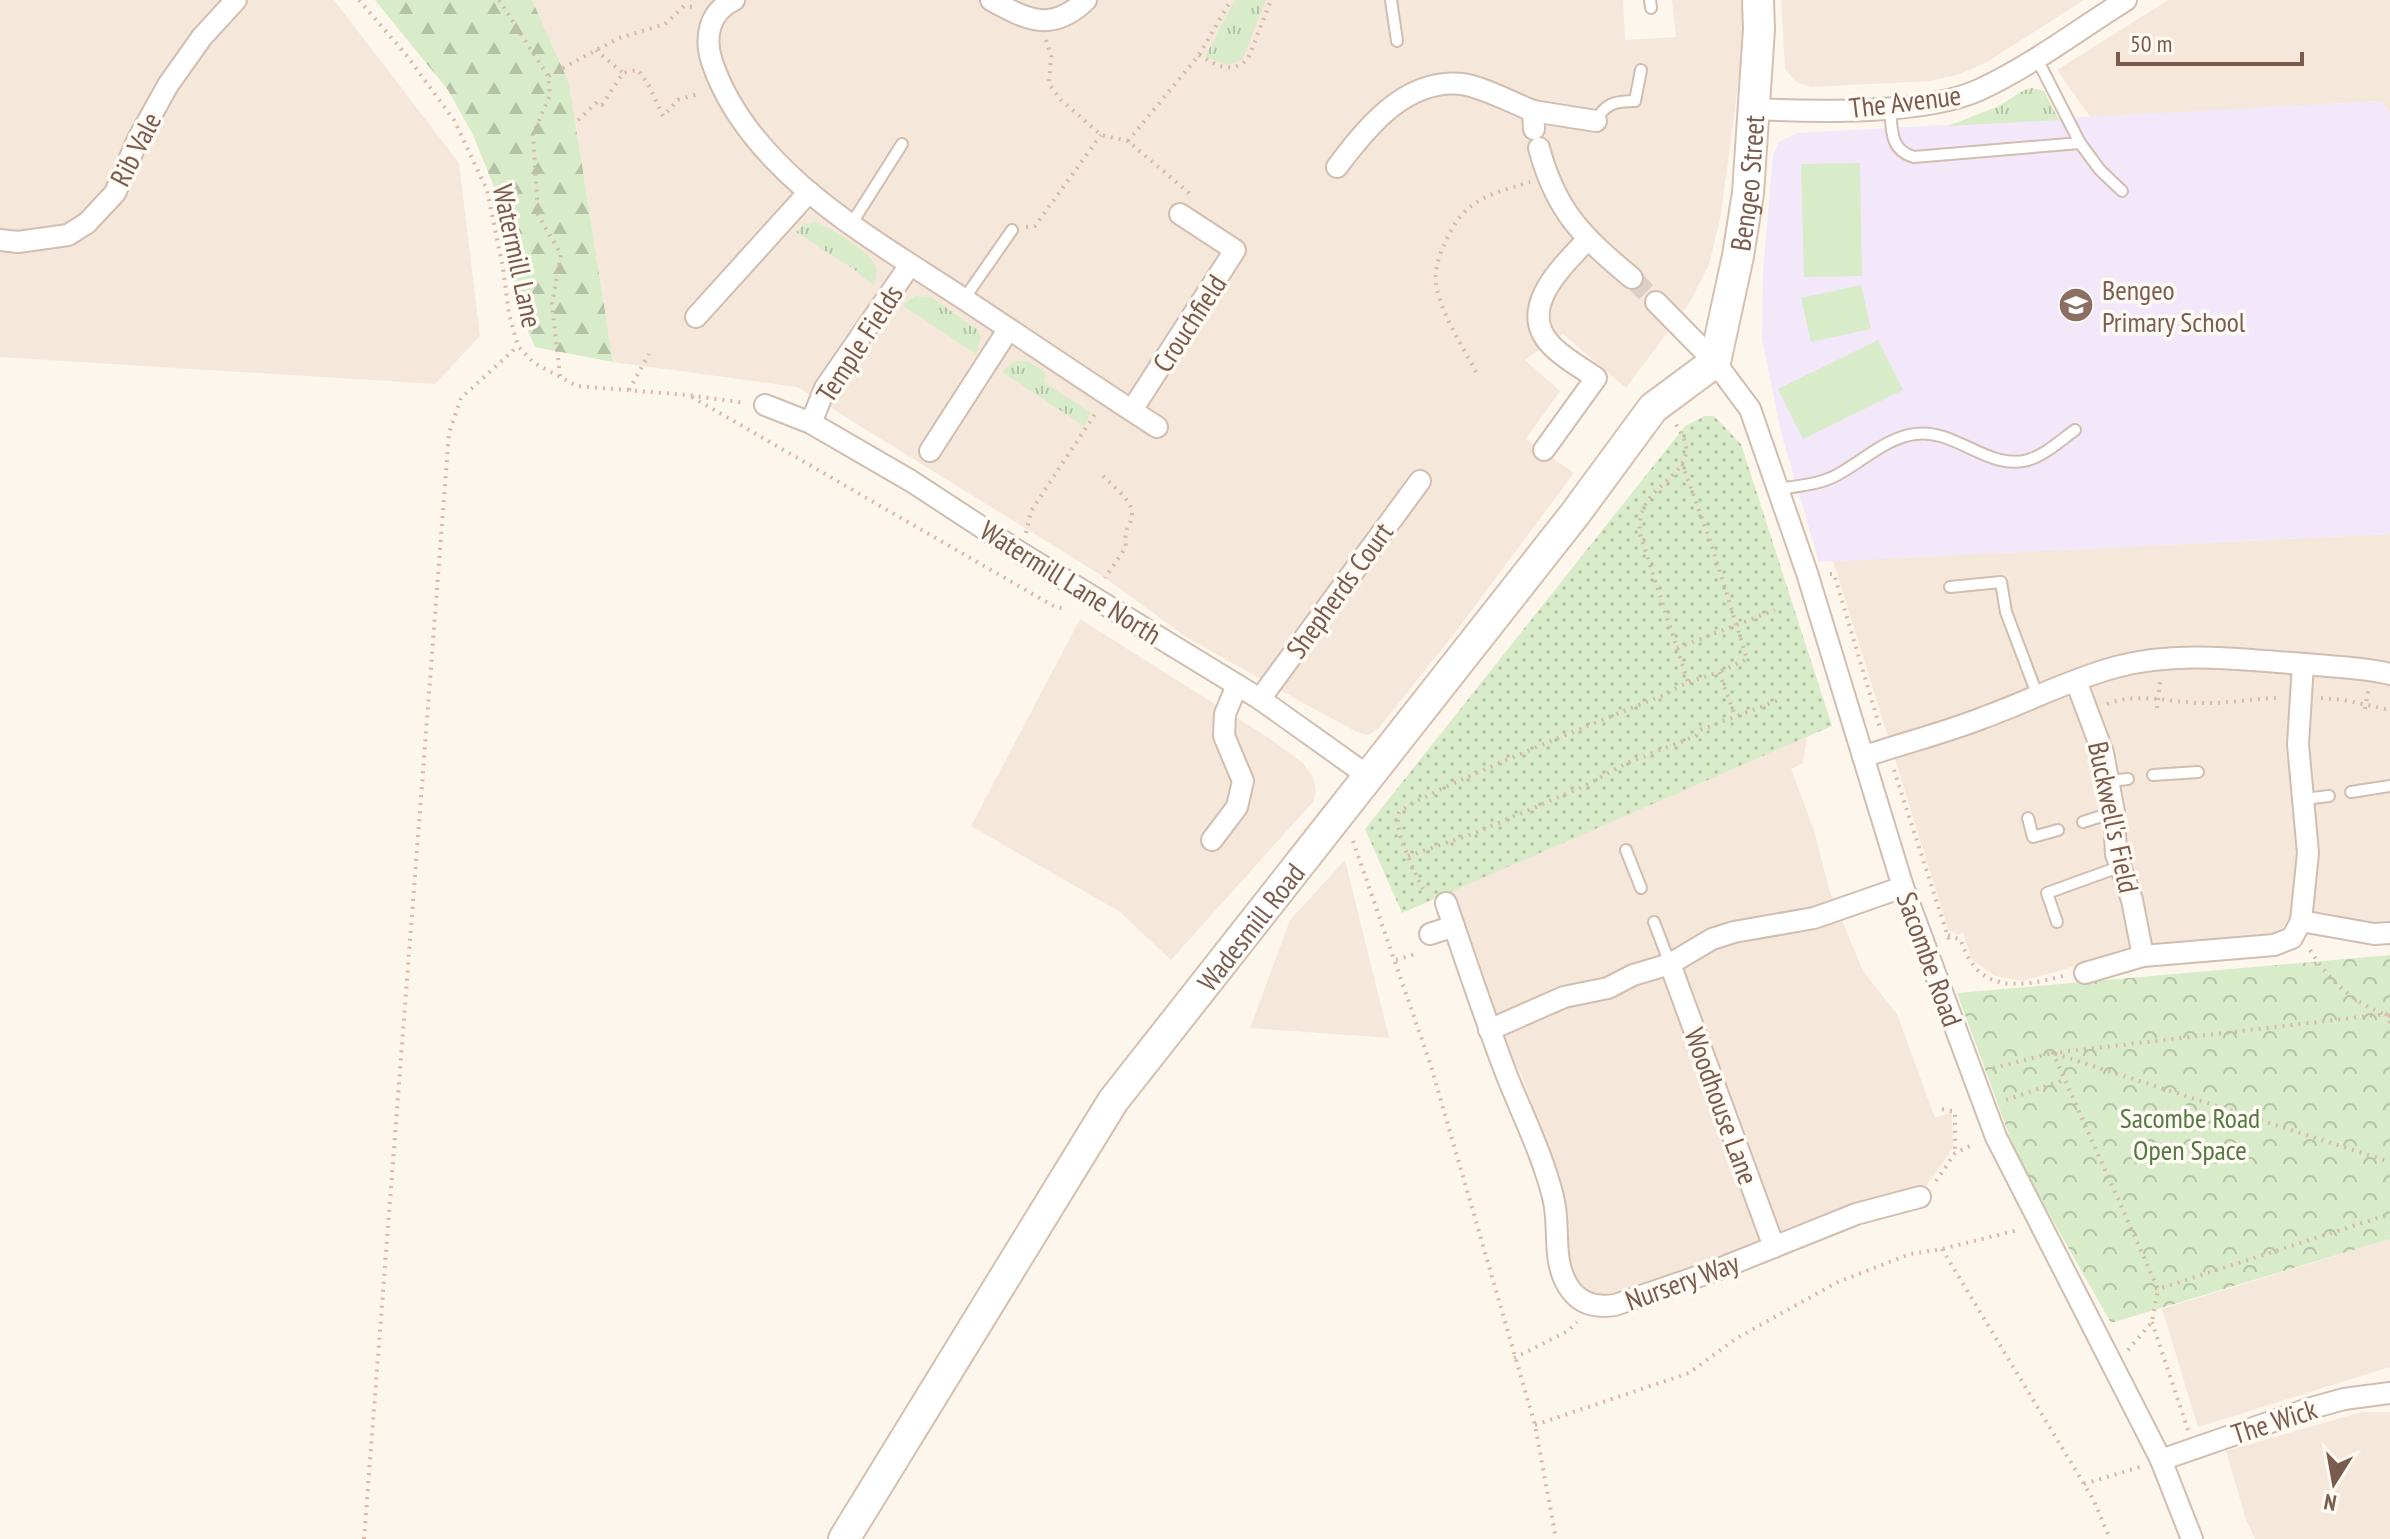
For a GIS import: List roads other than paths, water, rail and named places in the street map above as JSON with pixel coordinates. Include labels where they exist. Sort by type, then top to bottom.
[{"type":"main road","name":"Bengeo Street","points":[[1715,362],[1745,209],[1759,29],[1758,0]]},
{"type":"main road","name":"Wadesmill Road","points":[[844,1539],[1113,1101],[1575,514],[1653,408],[1715,362]]},
{"type":"street","name":"Rib Vale","points":[[0,240],[18,242],[68,235],[87,223],[115,193],[138,139],[168,85],[202,37],[236,0]]},
{"type":"street","points":[[991,0],[1028,19],[1041,22],[1077,9],[1086,0]]},
{"type":"street","name":"The Avenue","points":[[1753,109],[1788,111],[1941,102],[1978,90],[2126,0]]},
{"type":"street","name":"Temple Fields","points":[[726,6],[711,22],[707,46],[722,87],[756,138],[783,169],[809,192],[910,265],[1157,427]]},
{"type":"street","points":[[1337,167],[1362,133],[1385,110],[1436,84],[1465,85],[1535,129],[1596,121]]},
{"type":"street","points":[[1535,129],[1547,176],[1560,203],[1587,240],[1632,278]]},
{"type":"street","points":[[696,317],[809,192]]},
{"type":"street","name":"Crouchfield","points":[[1132,410],[1235,250],[1180,214]]},
{"type":"street","points":[[1544,450],[1596,378],[1553,347],[1544,336],[1539,311],[1548,283],[1587,240]]},
{"type":"street","name":"Temple Fields","points":[[811,423],[825,388],[910,265]]},
{"type":"street","name":"Sacombe Road","points":[[1656,302],[1715,362],[1750,409],[1807,573],[1903,887],[1996,1137],[2161,1460],[2192,1539]]},
{"type":"street","points":[[930,451],[1008,330]]},
{"type":"street","name":"Watermill Lane North","points":[[765,405],[811,423],[911,481],[1260,699],[1368,776]]},
{"type":"street","name":"Shepherds Court","points":[[1260,699],[1420,481]]},
{"type":"street","points":[[1863,757],[1986,717],[2037,694],[2117,667],[2172,659],[2224,658],[2390,674]]},
{"type":"street","points":[[2085,973],[2143,956],[2274,945],[2292,938],[2301,921],[2308,853],[2298,744],[2303,664]]},
{"type":"street","name":"Buckwell's Field","points":[[2076,681],[2103,753],[2119,780],[2114,812],[2119,867],[2132,900],[2143,956]]},
{"type":"street","points":[[1212,840],[1237,807],[1243,781],[1224,736],[1225,714],[1237,685]]},
{"type":"street","points":[[1489,1030],[1564,997],[1608,988],[1633,975],[1670,964],[1712,939],[1734,932],[1814,918],[1903,887]]},
{"type":"street","name":"Nursery Way","points":[[1446,903],[1489,1030],[1554,1198],[1557,1258],[1562,1273],[1573,1293],[1591,1305],[1615,1305],[1714,1271],[1856,1214],[1920,1197]]},
{"type":"street","points":[[2301,921],[2374,934],[2390,933]]},
{"type":"street","points":[[1430,934],[1454,926]]},
{"type":"street","name":"Woodhouse Lane","points":[[1670,964],[1774,1247]]},
{"type":"street","name":"The Wick","points":[[2161,1460],[2320,1405],[2390,1393]]},
{"type":"lane","points":[[1391,0],[1397,41]]},
{"type":"lane","points":[[2036,57],[2080,143],[2100,170],[2122,191]]},
{"type":"lane","points":[[1596,121],[1607,105],[1616,101],[1635,101],[1641,70]]},
{"type":"lane","points":[[1890,107],[1896,146],[1904,154],[1914,157],[2080,143]]},
{"type":"lane","points":[[852,223],[902,144]]},
{"type":"lane","points":[[964,299],[1012,230]]},
{"type":"lane","points":[[1778,489],[1813,484],[1833,477],[1890,442],[1911,434],[1941,435],[1992,458],[2010,461],[2027,460],[2075,430]]},
{"type":"lane","points":[[1950,587],[2001,582],[2006,612],[2037,694]]},
{"type":"lane","points":[[2153,775],[2198,772]]},
{"type":"lane","points":[[2351,792],[2390,786]]},
{"type":"lane","points":[[2304,799],[2329,796]]},
{"type":"lane","points":[[2083,822],[2114,812]]},
{"type":"lane","points":[[2028,818],[2033,837],[2058,830]]},
{"type":"lane","points":[[1626,850],[1641,888]]},
{"type":"lane","points":[[2057,922],[2047,893],[2119,867]]},
{"type":"lane","points":[[1654,922],[1670,964]]},
{"type":"tunnel","points":[[1632,278],[1656,302]]},
{"type":"place","name":"Bengeo Primary School","points":[[2076,305]]},
{"type":"park label","name":"Sacombe Road Open Space","points":[[2190,1133]]}]
